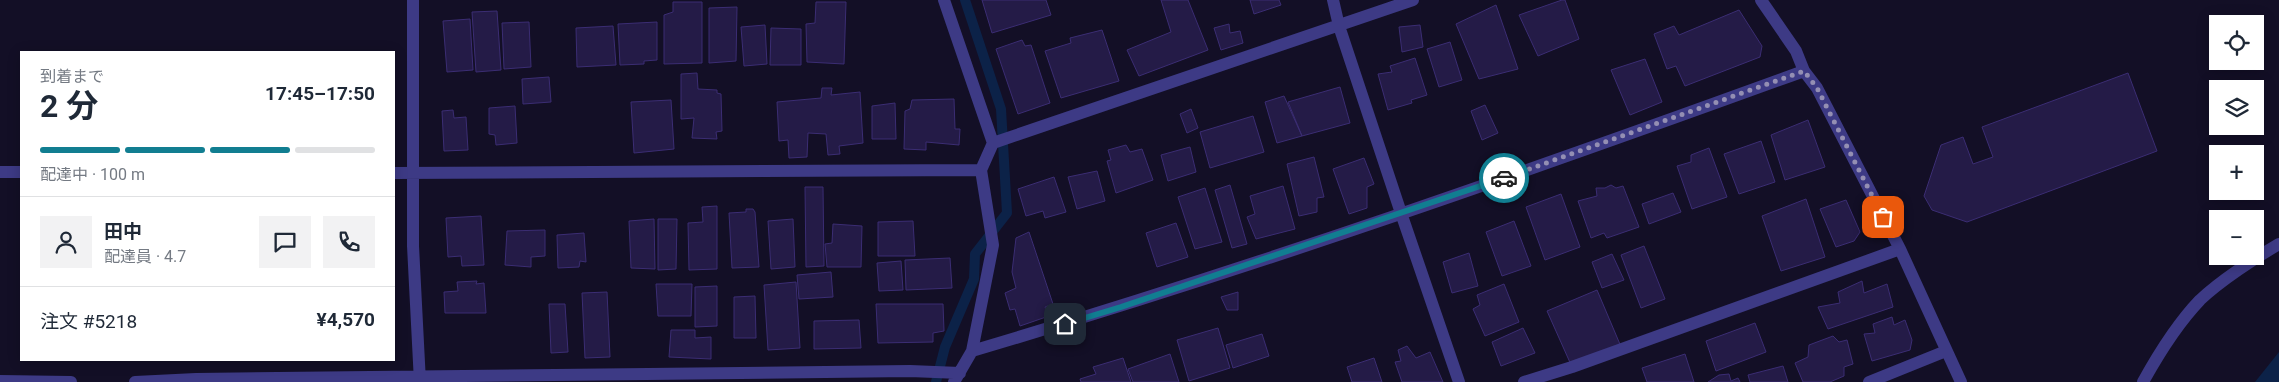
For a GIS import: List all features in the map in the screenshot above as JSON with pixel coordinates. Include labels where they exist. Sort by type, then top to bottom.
[{"type":"street","points":[[413,0],[413,246],[420,379]]},
{"type":"street","points":[[135,382],[196,379],[420,379],[900,371],[957,377],[972,351],[993,244],[981,170],[993,143],[944,0]]},
{"type":"street","points":[[1333,0],[1339,26],[1401,214],[1459,382]]},
{"type":"street","points":[[993,143],[1413,0]]},
{"type":"street","points":[[1761,0],[1796,51],[1804,71],[1817,88],[1900,249],[1961,382]]},
{"type":"street","points":[[972,351],[1121,307],[1401,214],[1804,71]]},
{"type":"street","points":[[395,173],[981,170]]},
{"type":"street","points":[[0,172],[20,172]]},
{"type":"street","points":[[2142,382],[2164,346],[2201,300],[2256,257],[2279,244]]},
{"type":"street","points":[[1524,382],[1589,361],[1900,249]]},
{"type":"street","points":[[1869,382],[1946,351]]},
{"type":"street","points":[[0,381],[71,382]]},
{"type":"water","points":[[2279,352],[2279,382],[2255,382]]},
{"type":"building","points":[[982,0],[1046,0],[1051,15],[992,33]]},
{"type":"building","points":[[1161,0],[1188,0],[1208,50],[1139,76],[1127,50],[1171,32]]},
{"type":"building","points":[[1250,0],[1279,0],[1281,5],[1254,14]]},
{"type":"building","points":[[1565,0],[1579,39],[1538,56],[1519,15]]},
{"type":"building","points":[[673,2],[702,2],[702,63],[664,64],[664,15],[673,12]]},
{"type":"building","points":[[816,2],[846,2],[844,64],[807,62],[806,24],[815,23]]},
{"type":"building","points":[[1496,5],[1518,69],[1479,79],[1456,24]]},
{"type":"building","points":[[737,7],[736,61],[709,63],[709,8]]},
{"type":"building","points":[[1739,10],[1762,46],[1760,57],[1685,86],[1676,66],[1667,69],[1654,34],[1674,26],[1679,35]]},
{"type":"building","points":[[497,11],[501,70],[476,72],[472,12]]},
{"type":"building","points":[[470,19],[473,70],[447,72],[443,21]]},
{"type":"building","points":[[529,22],[531,67],[504,69],[502,23]]},
{"type":"building","points":[[657,22],[657,60],[644,61],[644,64],[620,65],[618,24]]},
{"type":"building","points":[[1229,24],[1230,33],[1240,31],[1243,43],[1221,50],[1214,28]]},
{"type":"building","points":[[765,25],[767,64],[744,66],[741,27]]},
{"type":"building","points":[[1420,25],[1423,47],[1402,52],[1399,27]]},
{"type":"building","points":[[613,26],[616,65],[577,67],[576,28]]},
{"type":"building","points":[[771,28],[801,29],[801,65],[770,65]]},
{"type":"building","points":[[1102,30],[1119,81],[1061,98],[1045,51],[1071,43],[1070,38]]},
{"type":"building","points":[[1022,40],[1025,46],[1031,45],[1050,103],[1018,114],[996,49]]},
{"type":"building","points":[[1450,42],[1462,80],[1439,87],[1427,49]]},
{"type":"building","points":[[1415,58],[1427,95],[1411,100],[1412,103],[1388,110],[1378,74],[1392,72],[1390,66]]},
{"type":"building","points":[[1645,59],[1662,102],[1630,115],[1611,70]]},
{"type":"building","points":[[697,73],[698,89],[717,90],[717,93],[721,94],[722,131],[716,132],[717,139],[692,138],[694,118],[681,119],[681,74]]},
{"type":"building","points":[[2128,73],[2157,151],[1967,222],[1932,210],[1924,196],[1941,145],[1963,137],[1973,164],[1993,157],[1982,127]]},
{"type":"building","points":[[549,77],[551,102],[523,104],[522,79]]},
{"type":"building","points":[[1340,87],[1350,123],[1302,136],[1288,102]]},
{"type":"building","points":[[822,88],[832,88],[831,95],[860,92],[863,143],[839,146],[840,154],[828,155],[826,134],[808,133],[807,157],[789,158],[788,140],[779,141],[777,102],[821,98]]},
{"type":"building","points":[[1284,96],[1302,136],[1277,143],[1265,102]]},
{"type":"building","points":[[954,99],[955,129],[960,129],[959,145],[926,142],[926,150],[904,149],[905,111],[910,109],[912,100]]},
{"type":"building","points":[[671,100],[674,149],[634,153],[631,102]]},
{"type":"building","points":[[895,103],[896,139],[872,139],[872,106]]},
{"type":"building","points":[[1485,105],[1498,133],[1482,140],[1471,111]]},
{"type":"building","points":[[515,106],[517,143],[496,145],[495,135],[489,134],[489,108]]},
{"type":"building","points":[[1191,109],[1198,128],[1187,133],[1180,114]]},
{"type":"building","points":[[453,110],[454,118],[466,117],[468,150],[444,151],[442,111]]},
{"type":"building","points":[[1253,116],[1264,152],[1210,168],[1200,132]]},
{"type":"building","points":[[1808,120],[1825,167],[1785,180],[1771,135]]},
{"type":"building","points":[[1761,141],[1775,182],[1739,194],[1724,154]]},
{"type":"building","points":[[1126,145],[1130,152],[1142,149],[1153,180],[1116,193],[1107,161],[1111,160],[1108,150]]},
{"type":"building","points":[[1190,147],[1196,172],[1168,181],[1161,155]]},
{"type":"building","points":[[1709,148],[1727,197],[1692,209],[1677,166],[1691,162],[1691,155]]},
{"type":"building","points":[[1314,157],[1324,197],[1317,198],[1317,212],[1299,216],[1287,164]]},
{"type":"building","points":[[1364,158],[1374,184],[1367,187],[1367,208],[1349,214],[1333,169]]},
{"type":"building","points":[[1097,171],[1105,201],[1077,209],[1068,177]]},
{"type":"building","points":[[1054,177],[1066,212],[1045,218],[1043,211],[1026,216],[1018,189]]},
{"type":"building","points":[[1230,185],[1247,244],[1232,248],[1215,190]]},
{"type":"building","points":[[1611,185],[1616,188],[1623,186],[1639,227],[1607,238],[1604,233],[1591,238],[1578,201],[1597,196],[1596,188],[1605,188]]},
{"type":"building","points":[[1283,186],[1295,229],[1256,239],[1247,217],[1255,214],[1250,196]]},
{"type":"building","points":[[805,187],[823,187],[824,266],[806,267]]},
{"type":"building","points":[[1205,188],[1222,242],[1195,249],[1178,197]]},
{"type":"building","points":[[1673,193],[1681,212],[1649,224],[1642,204]]},
{"type":"building","points":[[1561,194],[1580,247],[1545,260],[1526,207]]},
{"type":"building","points":[[1806,199],[1825,257],[1781,271],[1762,216]]},
{"type":"building","points":[[1846,200],[1860,232],[1854,241],[1836,247],[1820,209]]},
{"type":"building","points":[[717,206],[717,269],[689,270],[688,223],[703,222],[702,207]]},
{"type":"building","points":[[746,209],[753,209],[755,212],[759,267],[732,268],[729,213],[746,212]]},
{"type":"building","points":[[481,216],[484,265],[462,266],[461,256],[448,257],[446,218]]},
{"type":"building","points":[[654,219],[655,269],[631,268],[629,221]]},
{"type":"building","points":[[658,219],[677,219],[676,269],[658,270]]},
{"type":"building","points":[[793,219],[795,267],[771,269],[768,221]]},
{"type":"building","points":[[913,221],[915,256],[878,256],[878,222]]},
{"type":"building","points":[[1514,221],[1531,266],[1502,276],[1486,232]]},
{"type":"building","points":[[1176,223],[1188,257],[1157,267],[1146,233]]},
{"type":"building","points":[[833,224],[862,226],[861,267],[827,267],[825,244],[832,243]]},
{"type":"building","points":[[545,230],[545,256],[531,257],[531,267],[505,265],[507,231]]},
{"type":"building","points":[[1029,232],[1053,304],[1045,307],[1049,316],[1020,326],[1015,309],[1010,310],[1005,293],[1016,288],[1012,272],[1016,238]]},
{"type":"building","points":[[584,233],[586,262],[580,261],[579,267],[558,268],[557,235]]},
{"type":"building","points":[[1644,246],[1665,299],[1641,308],[1621,255]]},
{"type":"building","points":[[1469,253],[1478,286],[1452,293],[1443,262]]},
{"type":"building","points":[[1612,254],[1624,280],[1602,288],[1592,262]]},
{"type":"building","points":[[950,258],[952,288],[906,290],[905,260]]},
{"type":"building","points":[[901,261],[903,290],[879,291],[877,263]]},
{"type":"building","points":[[831,272],[833,297],[799,299],[797,275]]},
{"type":"building","points":[[477,281],[476,284],[484,283],[486,313],[445,313],[444,292],[458,291],[457,282]]},
{"type":"building","points":[[1862,281],[1864,293],[1887,284],[1893,307],[1828,329],[1818,307],[1840,303],[1838,292]]},
{"type":"building","points":[[796,282],[800,348],[768,350],[764,285]]},
{"type":"building","points":[[656,284],[692,284],[691,316],[658,316]]},
{"type":"building","points":[[1504,284],[1519,322],[1485,336],[1473,309],[1480,305],[1477,295]]},
{"type":"building","points":[[717,286],[717,326],[695,327],[695,287]]},
{"type":"building","points":[[1597,290],[1622,349],[1572,367],[1547,311]]},
{"type":"building","points":[[607,292],[610,357],[585,358],[582,293]]},
{"type":"building","points":[[1238,292],[1238,310],[1227,310],[1221,297]]},
{"type":"building","points":[[755,296],[756,338],[734,338],[734,297]]},
{"type":"building","points":[[549,304],[565,304],[568,352],[551,353]]},
{"type":"building","points":[[876,304],[943,304],[944,331],[933,333],[933,342],[878,343]]},
{"type":"building","points":[[1892,317],[1894,325],[1905,320],[1912,340],[1910,350],[1872,361],[1864,334],[1875,333],[1873,324]]},
{"type":"building","points":[[859,320],[861,348],[814,349],[814,321]]},
{"type":"building","points":[[1755,323],[1766,352],[1716,371],[1706,341]]},
{"type":"building","points":[[1218,328],[1230,368],[1189,381],[1177,340]]},
{"type":"building","points":[[1523,328],[1535,353],[1501,366],[1492,342]]},
{"type":"building","points":[[671,330],[695,330],[695,338],[711,337],[711,359],[669,357]]},
{"type":"building","points":[[1262,334],[1269,356],[1233,368],[1226,345]]},
{"type":"building","points":[[1833,336],[1839,342],[1847,340],[1853,364],[1844,367],[1844,376],[1830,382],[1803,382],[1795,363],[1808,357],[1809,345]]},
{"type":"building","points":[[1407,346],[1416,358],[1430,352],[1443,382],[1402,382],[1395,362],[1401,361],[1398,350]]},
{"type":"building","points":[[1170,354],[1179,382],[1133,382],[1128,369]]},
{"type":"building","points":[[1685,354],[1694,382],[1647,382],[1642,368]]},
{"type":"building","points":[[1123,358],[1131,382],[1081,382],[1080,379],[1096,374],[1093,367]]},
{"type":"building","points":[[1374,358],[1382,382],[1352,382],[1347,367]]},
{"type":"building","points":[[1783,366],[1788,382],[1750,382],[1748,375]]},
{"type":"building","points":[[1729,374],[1731,381],[1738,378],[1740,382],[1708,382],[1719,375]]},
{"type":"waterway","points":[[936,382],[945,347],[974,279],[975,254],[1007,213],[1001,109],[965,0]]},
{"type":"way so far","points":[[1504,178],[1804,71],[1817,88],[1883,217]]},
{"type":"route","points":[[1065,324],[1401,214],[1504,178]]}]
